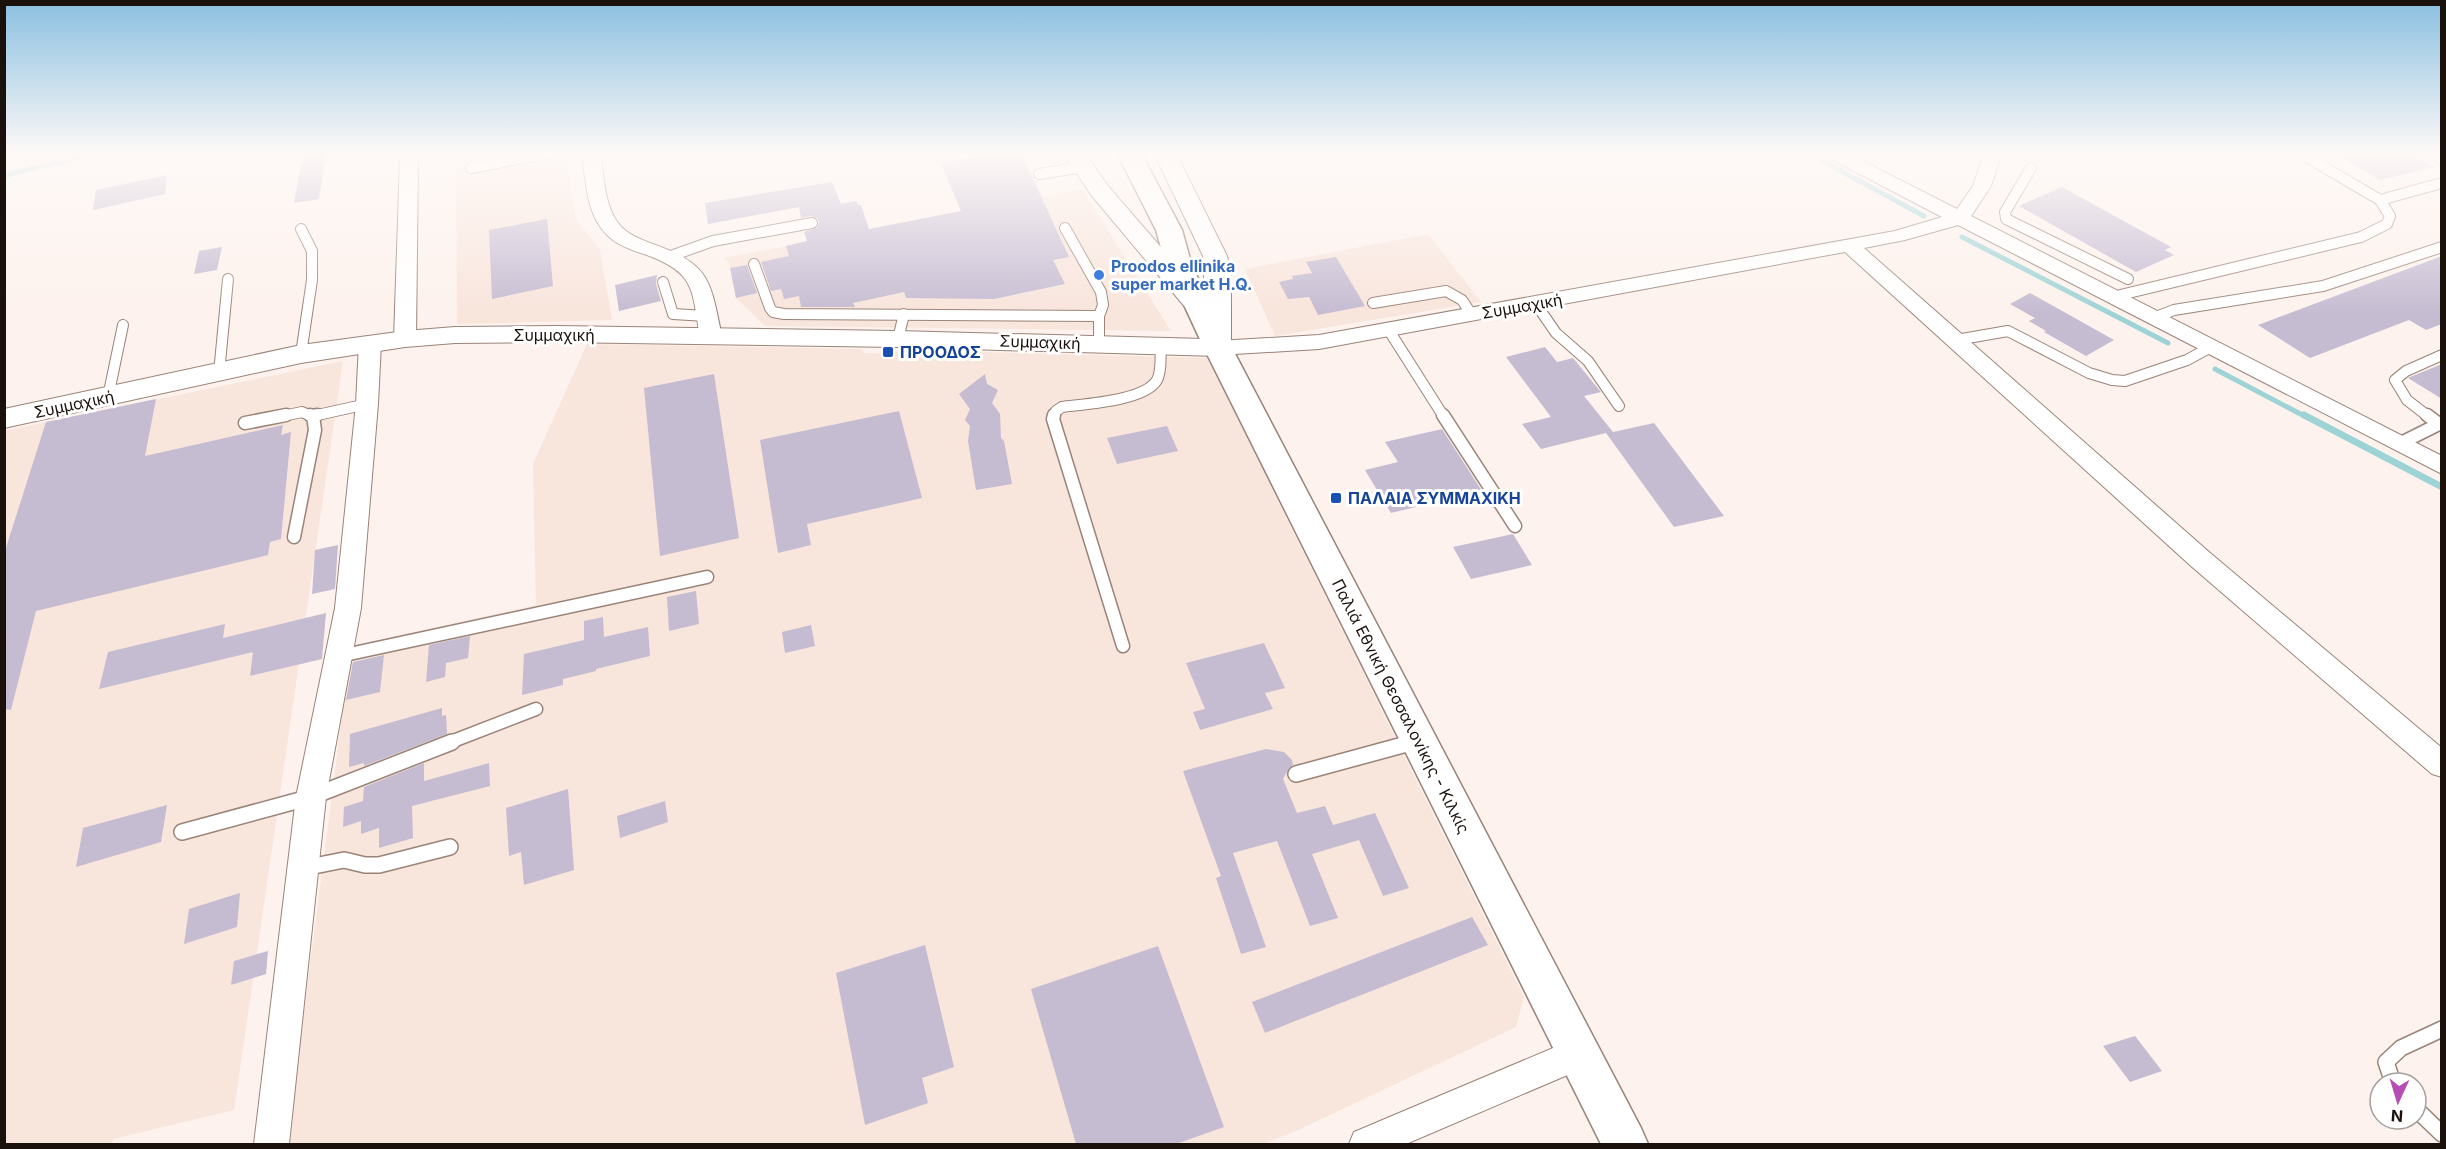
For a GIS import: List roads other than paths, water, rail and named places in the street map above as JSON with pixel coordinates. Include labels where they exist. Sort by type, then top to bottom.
[{"type":"main road","name":"Παλιά Εθνική Θεσσαλονίκης - Κιλκίς","points":[[1139,207],[1153,234],[1179,266]]},
{"type":"main road","name":"Παλιά Εθνική Θεσσαλονίκης - Κιλκίς","points":[[1157,207],[1169,230],[1179,266],[1218,348],[1625,1144]]},
{"type":"street","points":[[405,339],[408,207]]},
{"type":"street","points":[[603,207],[607,222],[625,239],[671,255],[687,266],[696,277],[709,327]]},
{"type":"street","points":[[1113,207],[1197,304]]},
{"type":"street","points":[[1191,207],[1215,256],[1218,276],[1218,348]]},
{"type":"street","points":[[1938,207],[2442,466]]},
{"type":"street","points":[[1960,218],[1968,207]]},
{"type":"street","name":"Συμμαχική","points":[[4,419],[301,354],[370,343],[455,335],[556,334],[709,327],[901,326],[1099,344],[1161,347],[1218,348],[1319,342],[1851,246],[1960,218]]},
{"type":"street","points":[[1851,246],[2199,559],[2442,765]]},
{"type":"street","points":[[271,1144],[311,797],[348,608],[367,404],[370,343]]},
{"type":"street","points":[[1366,1144],[1579,1053]]},
{"type":"lane","points":[[2009,207],[2004,216],[2128,279]]},
{"type":"lane","points":[[2112,297],[2361,237],[2387,224],[2390,216],[2384,207]]},
{"type":"lane","points":[[671,255],[712,241],[812,223]]},
{"type":"lane","points":[[1065,228],[1101,292],[1103,305],[1099,316],[1099,344]]},
{"type":"lane","points":[[301,229],[312,251],[312,280],[301,354]]},
{"type":"lane","points":[[2026,253],[2049,240]]},
{"type":"lane","points":[[2153,318],[2174,310],[2323,286],[2442,247]]},
{"type":"lane","points":[[753,264],[773,312],[901,326],[1099,316]]},
{"type":"lane","points":[[219,372],[228,279]]},
{"type":"lane","points":[[663,282],[673,314],[709,327]]},
{"type":"lane","points":[[1373,303],[1446,291],[1454,293],[1468,304],[1472,315]]},
{"type":"lane","points":[[1536,304],[1556,333],[1588,361],[1619,406]]},
{"type":"lane","points":[[108,397],[123,325]]},
{"type":"lane","points":[[1388,329],[1515,526]]},
{"type":"lane","points":[[1956,340],[2008,331],[2089,373],[2112,380],[2125,381],[2187,360],[2211,347]]},
{"type":"lane","points":[[1123,646],[1053,418],[1056,411],[1062,407],[1133,395],[1149,390],[1157,381],[1161,347]]},
{"type":"lane","points":[[2399,444],[2440,424],[2409,401],[2397,388],[2395,380],[2406,370],[2442,355]]},
{"type":"lane","points":[[245,423],[302,412],[313,416],[367,404]]},
{"type":"lane","points":[[294,537],[315,430],[313,416]]},
{"type":"lane","points":[[340,656],[707,577]]},
{"type":"lane","points":[[182,832],[311,797],[536,709]]},
{"type":"lane","points":[[1296,774],[1419,741]]},
{"type":"lane","points":[[303,868],[344,860],[365,865],[379,865],[450,847]]},
{"type":"lane","points":[[2389,1071],[2386,1062],[2401,1048],[2442,1029]]},
{"type":"lane","points":[[2428,1121],[2442,1134]]},
{"type":"waterway","points":[[1907,207],[1924,216]]},
{"type":"waterway","points":[[1962,237],[2168,343]]},
{"type":"waterway","points":[[2215,369],[2306,417]]},
{"type":"waterway","points":[[2304,415],[2442,487]]},
{"type":"place","name":"Proodos ellinika super market H.Q.","points":[[1099,275]]},
{"type":"place","name":"ΠΡΟΟΔΟΣ","points":[[888,352]]},
{"type":"place","name":"ΠΑΛΑΙΑ ΣΥΜΜΑΧΙΚΗ","points":[[1336,498]]}]
